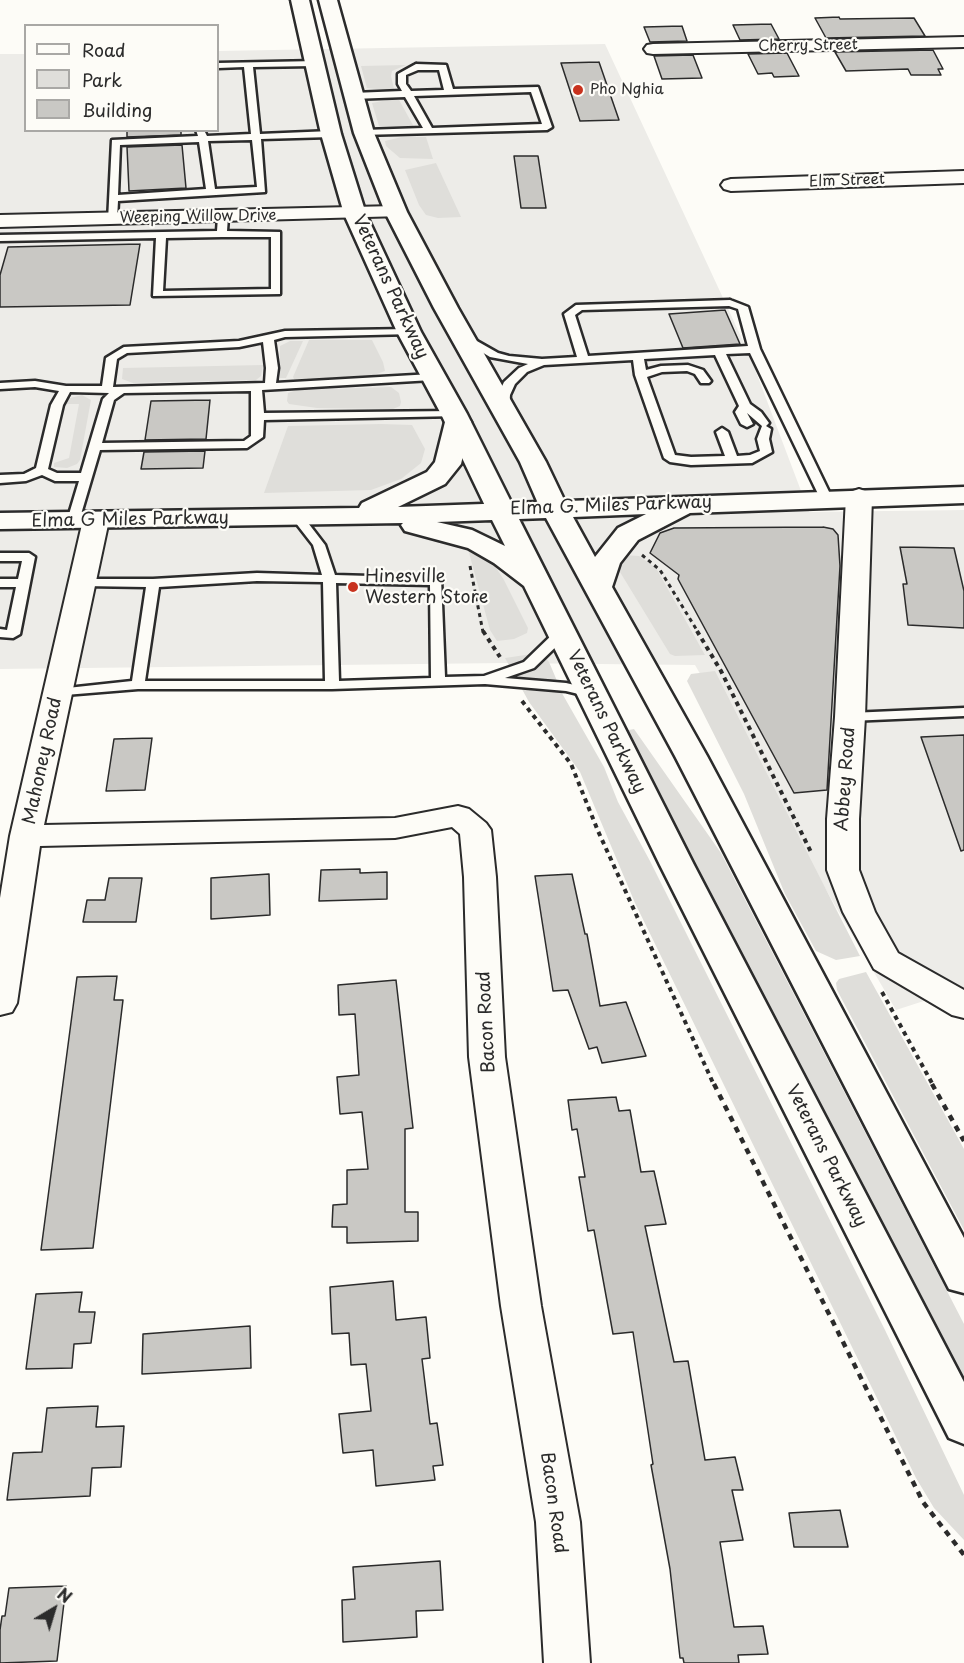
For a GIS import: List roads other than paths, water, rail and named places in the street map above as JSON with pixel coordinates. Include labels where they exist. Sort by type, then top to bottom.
[{"type":"main road","name":"Veterans Parkway","points":[[300,0],[331,134],[355,214],[409,332],[456,418],[677,865],[964,1425]]},
{"type":"main road","name":"Veterans Parkway","points":[[328,0],[364,133],[396,213],[533,462],[554,508],[691,756],[964,1277]]},
{"type":"main road","points":[[357,516],[436,478],[448,464],[456,418]]},
{"type":"main road","name":"Elma G. Miles Parkway","points":[[259,518],[964,495]]},
{"type":"main road","points":[[598,586],[606,562],[628,534],[663,515],[694,503]]},
{"type":"main road","points":[[357,516],[462,536],[478,542],[504,557],[537,584]]},
{"type":"main road","name":"Elma G Miles Parkway","points":[[0,521],[259,518]]},
{"type":"street","name":"Cherry Street","points":[[653,50],[964,42]]},
{"type":"street","name":"Elm Street","points":[[731,185],[964,177]]},
{"type":"street","name":"Weeping Willow Drive","points":[[0,221],[113,209],[222,226],[355,214],[396,213]]},
{"type":"street","name":"Abbey Road","points":[[859,497],[842,846],[843,870],[847,886],[871,938],[886,961],[964,1006]]},
{"type":"street","name":"Mahoney Road","points":[[0,1003],[26,836],[82,582],[85,521]]},
{"type":"street","name":"Bacon Road","points":[[26,836],[395,828],[458,816],[475,830],[480,877],[487,1057],[521,1306],[558,1522],[567,1663]]},
{"type":"lane","points":[[219,58],[248,64]]},
{"type":"lane","points":[[219,65],[314,63]]},
{"type":"lane","points":[[248,64],[256,136],[262,190],[211,192],[113,209],[115,142],[201,134],[256,136],[331,134]]},
{"type":"lane","points":[[429,131],[402,84],[402,74],[409,69],[426,66],[443,67],[449,92]]},
{"type":"lane","points":[[354,96],[535,89],[547,127],[364,133]]},
{"type":"lane","points":[[201,134],[211,192]]},
{"type":"lane","points":[[0,238],[161,237],[222,226],[276,234],[276,292],[157,294],[161,237]]},
{"type":"lane","points":[[584,358],[569,314],[580,307],[730,303],[743,307],[754,349],[826,498]]},
{"type":"lane","points":[[106,390],[112,357],[124,350],[239,344],[285,334],[409,332]]},
{"type":"lane","points":[[268,338],[272,368],[270,386]]},
{"type":"lane","points":[[464,338],[494,355],[542,362],[754,349]]},
{"type":"lane","points":[[638,355],[641,375],[670,458],[691,461],[753,459],[766,452],[764,429],[757,414],[745,406],[719,351]]},
{"type":"lane","points":[[503,408],[504,396],[510,382],[523,370],[542,362]]},
{"type":"lane","points":[[641,375],[661,369],[688,368],[699,372],[705,381]]},
{"type":"lane","points":[[0,386],[35,384],[66,389],[121,390],[400,381],[432,377]]},
{"type":"lane","points":[[95,447],[247,444],[257,437],[256,386]]},
{"type":"lane","points":[[42,470],[57,405],[66,389]]},
{"type":"lane","points":[[85,521],[86,477],[109,399],[121,390]]},
{"type":"lane","points":[[745,406],[741,412],[748,427],[764,429]]},
{"type":"lane","points":[[258,417],[456,418]]},
{"type":"lane","points":[[723,432],[732,460]]},
{"type":"lane","points":[[42,470],[55,477],[86,477]]},
{"type":"lane","points":[[0,479],[26,477],[42,470]]},
{"type":"lane","points":[[298,518],[319,544],[329,578],[332,685]]},
{"type":"lane","points":[[0,557],[29,557],[13,634],[0,633]]},
{"type":"lane","points":[[82,582],[153,583],[202,579],[329,578],[436,581],[438,681]]},
{"type":"lane","points":[[0,583],[24,583]]},
{"type":"lane","points":[[138,685],[153,583]]},
{"type":"lane","points":[[509,678],[529,665],[562,633]]},
{"type":"lane","points":[[58,693],[138,685],[332,685],[509,678],[591,693]]},
{"type":"lane","points":[[850,717],[964,712]]},
{"type":"place","name":"Pho Nghia","points":[[578,90]]},
{"type":"place","name":"Hinesville Western Store","points":[[353,587]]}]
